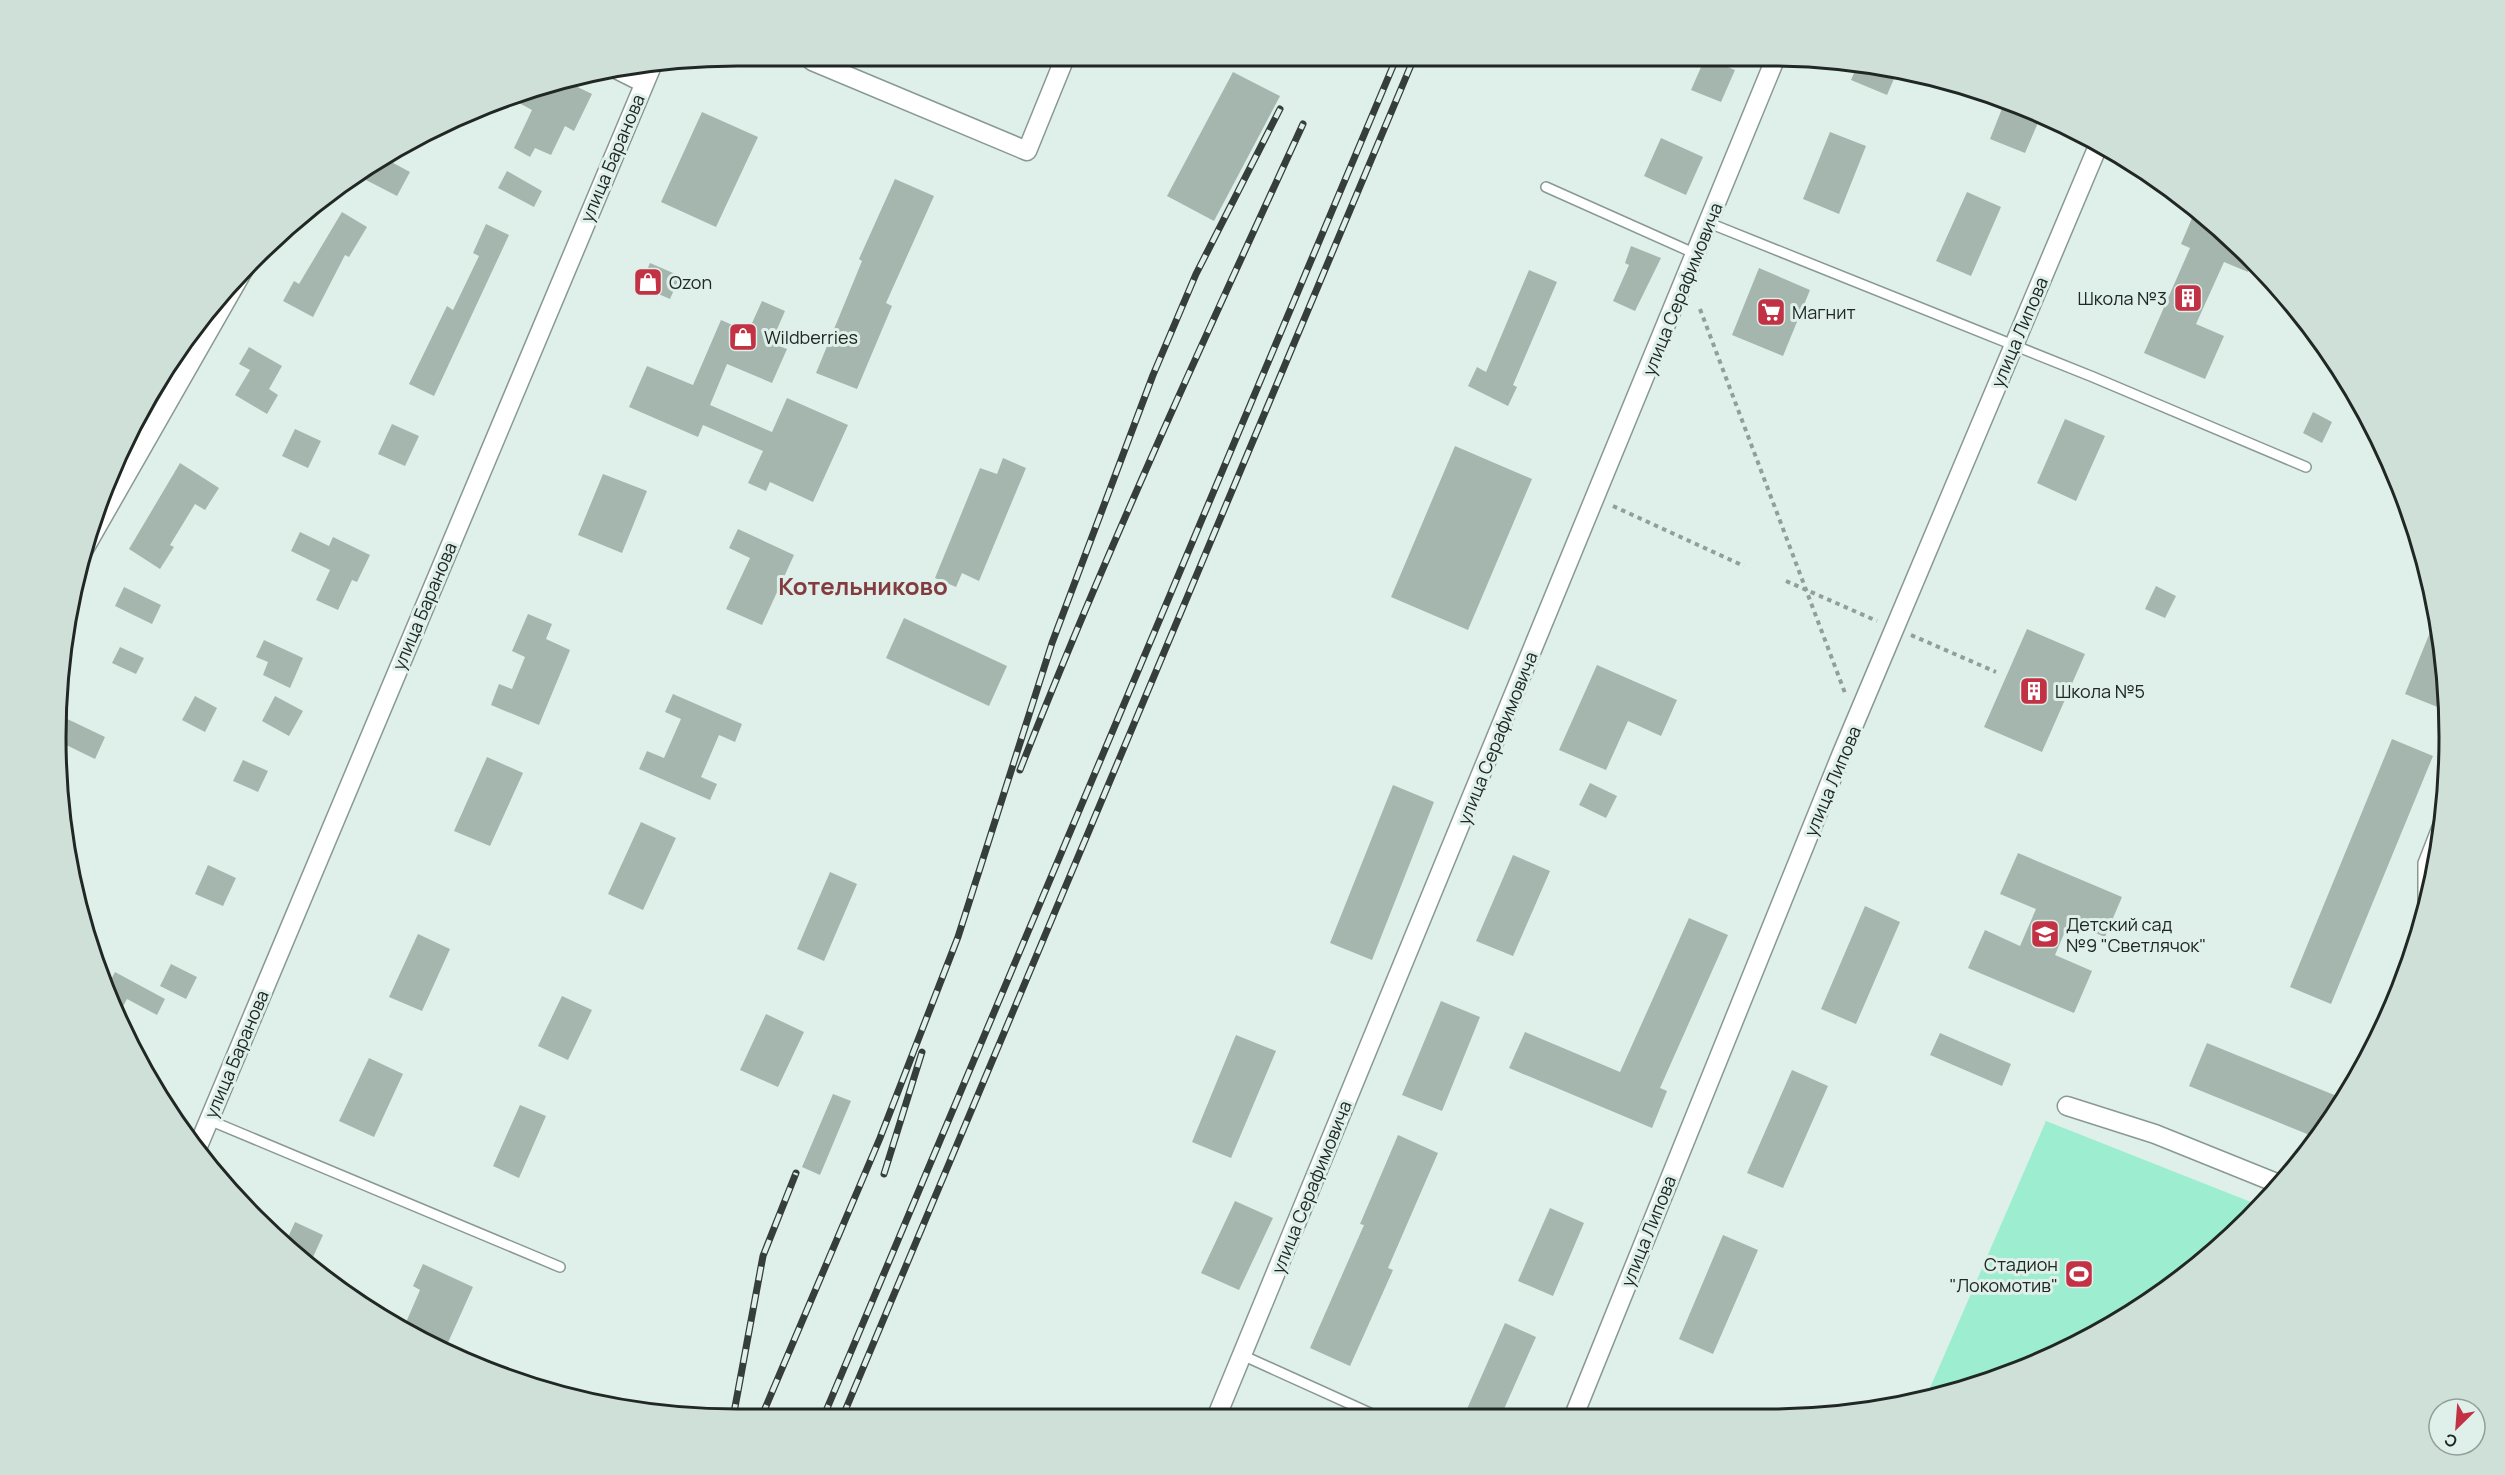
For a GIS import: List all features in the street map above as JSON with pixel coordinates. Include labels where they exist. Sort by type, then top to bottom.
[{"type":"street","points":[[824,66],[1027,151],[1062,66]]},
{"type":"street","name":"улица Серафимовича","points":[[1220,1409],[1772,66]]},
{"type":"street","name":"улица Баранова","points":[[200,1140],[649,72]]},
{"type":"street","points":[[629,75],[644,82]]},
{"type":"street","name":"улица Липова","points":[[1576,1409],[1856,722],[2095,152]]},
{"type":"street","points":[[107,510],[219,312]]},
{"type":"street","points":[[2067,1106],[2155,1134],[2271,1181]]},
{"type":"lane","points":[[1546,187],[1696,254]]},
{"type":"lane","points":[[1709,223],[2093,377],[2306,467]]},
{"type":"lane","points":[[2423,882],[2423,863],[2430,846]]},
{"type":"lane","points":[[208,1120],[560,1267]]},
{"type":"lane","points":[[1242,1355],[1361,1409]]},
{"type":"path","points":[[1700,309],[1856,722]]},
{"type":"path","points":[[1613,506],[1744,566]]},
{"type":"green space","name":"Стадион \"Локомотив\"","points":[[2046,1121],[2251,1202],[2210,1242],[2176,1270],[2141,1296],[2103,1319],[2024,1358],[1930,1389]]},
{"type":"building","points":[[1702,66],[1725,66],[1735,70],[1721,102],[1691,90]]},
{"type":"building","points":[[1233,72],[1280,96],[1214,221],[1167,196]]},
{"type":"building","points":[[1854,72],[1894,78],[1887,95],[1851,80]]},
{"type":"building","points":[[576,86],[592,94],[574,131],[565,126],[551,155],[535,148],[530,157],[514,148],[532,110],[519,103]]},
{"type":"building","points":[[2002,109],[2038,123],[2025,153],[1990,139]]},
{"type":"building","points":[[702,112],[758,137],[716,227],[661,202]]},
{"type":"building","points":[[1830,132],[1866,146],[1839,214],[1803,199]]},
{"type":"building","points":[[1661,138],[1703,157],[1686,195],[1644,176]]},
{"type":"building","points":[[392,162],[410,172],[397,196],[366,180]]},
{"type":"building","points":[[507,171],[542,191],[534,207],[498,188]]},
{"type":"building","points":[[895,179],[934,196],[886,303],[892,306],[857,389],[816,373],[862,261],[859,259]]},
{"type":"building","points":[[1967,192],[2001,207],[1971,276],[1936,261]]},
{"type":"building","points":[[342,212],[367,227],[349,257],[345,255],[313,317],[283,301],[294,281],[299,284]]},
{"type":"building","name":"Школа №3","points":[[2192,218],[2249,270],[2248,272],[2224,262],[2196,324],[2224,336],[2205,379],[2144,353],[2190,248],[2181,244]]},
{"type":"building","points":[[486,224],[509,235],[434,396],[409,384],[447,306],[453,310],[479,256],[473,253]]},
{"type":"building","points":[[1631,246],[1661,258],[1635,311],[1613,301],[1629,265],[1625,263]]},
{"type":"building","points":[[650,263],[680,276],[670,299],[640,286]]},
{"type":"building","name":"Магнит","points":[[1759,268],[1810,290],[1783,356],[1732,335]]},
{"type":"building","points":[[1529,270],[1557,282],[1513,385],[1517,387],[1508,406],[1468,386],[1477,367],[1486,372]]},
{"type":"building","points":[[762,301],[785,311],[771,343],[787,349],[772,383],[727,364],[710,405],[772,432],[787,398],[848,425],[813,502],[770,482],[766,491],[748,483],[763,451],[703,425],[698,437],[629,407],[647,366],[693,385],[721,320],[748,332]]},
{"type":"building","points":[[249,347],[282,366],[269,389],[278,395],[267,414],[235,395],[250,370],[239,364]]},
{"type":"building","points":[[2313,412],[2332,422],[2322,443],[2303,433]]},
{"type":"building","points":[[2065,419],[2105,436],[2076,501],[2037,483]]},
{"type":"building","points":[[392,424],[419,436],[405,466],[378,454]]},
{"type":"building","points":[[295,429],[321,441],[308,468],[282,456]]},
{"type":"building","points":[[1455,446],[1532,479],[1468,630],[1391,597]]},
{"type":"building","points":[[1003,458],[1026,468],[979,581],[962,573],[956,587],[935,578],[980,468],[997,474]]},
{"type":"building","points":[[180,463],[219,488],[205,510],[195,504],[170,545],[174,547],[160,569],[129,549]]},
{"type":"building","points":[[603,474],[647,491],[622,553],[578,535]]},
{"type":"building","points":[[738,529],[794,555],[762,625],[726,609],[750,558],[729,548]]},
{"type":"building","points":[[300,532],[329,546],[333,537],[370,555],[357,582],[352,580],[338,610],[316,600],[330,570],[291,551]]},
{"type":"building","points":[[2156,586],[2176,596],[2165,618],[2145,609]]},
{"type":"building","points":[[124,587],[161,605],[152,624],[115,606]]},
{"type":"building","points":[[528,614],[552,624],[546,639],[570,650],[539,725],[491,705],[499,684],[512,689],[525,657],[512,651]]},
{"type":"building","points":[[904,618],[1007,666],[989,706],[886,658]]},
{"type":"building","name":"Школа №5","points":[[2027,629],[2085,654],[2042,752],[1984,727]]},
{"type":"building","points":[[2430,632],[2438,707],[2405,694]]},
{"type":"building","points":[[264,640],[303,658],[290,688],[263,675],[268,662],[256,657]]},
{"type":"building","points":[[120,647],[144,658],[136,674],[112,663]]},
{"type":"building","points":[[1597,665],[1677,700],[1661,736],[1628,721],[1606,770],[1559,750]]},
{"type":"building","points":[[673,694],[742,724],[735,742],[719,735],[701,777],[717,784],[710,800],[639,769],[647,751],[664,758],[681,719],[665,712]]},
{"type":"building","points":[[195,696],[217,708],[205,732],[182,720]]},
{"type":"building","points":[[275,696],[303,711],[289,736],[262,721]]},
{"type":"building","points":[[66,719],[105,737],[95,759],[66,745]]},
{"type":"building","points":[[2392,739],[2433,756],[2331,1004],[2290,987]]},
{"type":"building","points":[[487,757],[523,773],[490,846],[454,831]]},
{"type":"building","points":[[243,760],[268,771],[258,792],[233,781]]},
{"type":"building","points":[[1590,783],[1617,796],[1606,818],[1579,805]]},
{"type":"building","points":[[1393,785],[1434,802],[1372,960],[1330,943]]},
{"type":"building","points":[[641,822],[676,838],[643,910],[608,894]]},
{"type":"building","name":"Детский сад №9 \"Светлячок\"","points":[[2018,853],[2122,897],[2105,937],[2069,922],[2055,955],[2092,971],[2074,1013],[1968,968],[1985,930],[2020,946],[2036,909],[2000,894]]},
{"type":"building","points":[[1513,855],[1550,871],[1513,956],[1476,941]]},
{"type":"building","points":[[208,865],[236,878],[223,906],[195,894]]},
{"type":"building","points":[[830,872],[857,884],[824,961],[797,949]]},
{"type":"building","points":[[1865,906],[1900,922],[1856,1024],[1821,1009]]},
{"type":"building","points":[[1689,918],[1728,935],[1660,1088],[1667,1091],[1652,1128],[1509,1068],[1525,1032],[1620,1072]]},
{"type":"building","points":[[418,934],[450,949],[422,1011],[389,997]]},
{"type":"building","points":[[171,964],[197,977],[186,999],[160,986]]},
{"type":"building","points":[[115,972],[165,999],[157,1015],[127,999],[123,1007],[111,979]]},
{"type":"building","points":[[562,996],[592,1010],[568,1060],[538,1046]]},
{"type":"building","points":[[1441,1001],[1480,1017],[1442,1111],[1402,1095]]},
{"type":"building","points":[[766,1014],[804,1032],[778,1087],[740,1070]]},
{"type":"building","points":[[1940,1033],[2011,1064],[2002,1086],[1930,1055]]},
{"type":"building","points":[[1236,1035],[1276,1051],[1231,1158],[1192,1142]]},
{"type":"building","points":[[2207,1043],[2335,1095],[2309,1135],[2189,1086]]},
{"type":"building","points":[[369,1058],[403,1074],[374,1137],[339,1121]]},
{"type":"building","points":[[1792,1070],[1828,1086],[1783,1188],[1747,1173]]},
{"type":"building","points":[[833,1094],[851,1101],[820,1175],[802,1167]]},
{"type":"building","points":[[520,1105],[546,1116],[519,1178],[493,1166]]},
{"type":"building","points":[[1398,1135],[1438,1153],[1388,1268],[1393,1270],[1350,1366],[1310,1348],[1364,1225],[1360,1224]]},
{"type":"building","points":[[1235,1201],[1273,1218],[1239,1290],[1201,1273]]},
{"type":"building","points":[[1550,1208],[1584,1223],[1553,1296],[1518,1281]]},
{"type":"building","points":[[295,1222],[323,1235],[313,1257],[289,1236]]},
{"type":"building","points":[[1723,1235],[1758,1250],[1713,1354],[1679,1339]]},
{"type":"building","points":[[423,1264],[473,1287],[448,1343],[406,1321],[420,1290],[413,1286]]},
{"type":"building","points":[[1505,1323],[1536,1337],[1504,1409],[1467,1409]]},
{"type":"railway","points":[[827,1409],[1393,66]]},
{"type":"railway","points":[[846,1409],[1411,66]]},
{"type":"railway","points":[[765,1409],[880,1138],[958,937],[1052,643],[1153,375],[1196,274],[1280,109]]},
{"type":"railway","points":[[1020,770],[1121,526],[1303,124]]},
{"type":"railway","points":[[884,1174],[922,1052]]},
{"type":"railway","points":[[735,1409],[763,1256],[796,1173]]},
{"type":"place","name":"Ozon","points":[[648,282]]},
{"type":"place","name":"Школа №3","points":[[2188,298]]},
{"type":"place","name":"Магнит","points":[[1771,312]]},
{"type":"place","name":"Wildberries","points":[[743,337]]},
{"type":"place","name":"Школа №5","points":[[2034,691]]},
{"type":"place","name":"Детский сад №9 \"Светлячок\"","points":[[2045,934]]},
{"type":"place","name":"Стадион \"Локомотив\"","points":[[2079,1274]]},
{"type":"district","name":"Котельниково","points":[[863,585]]}]
